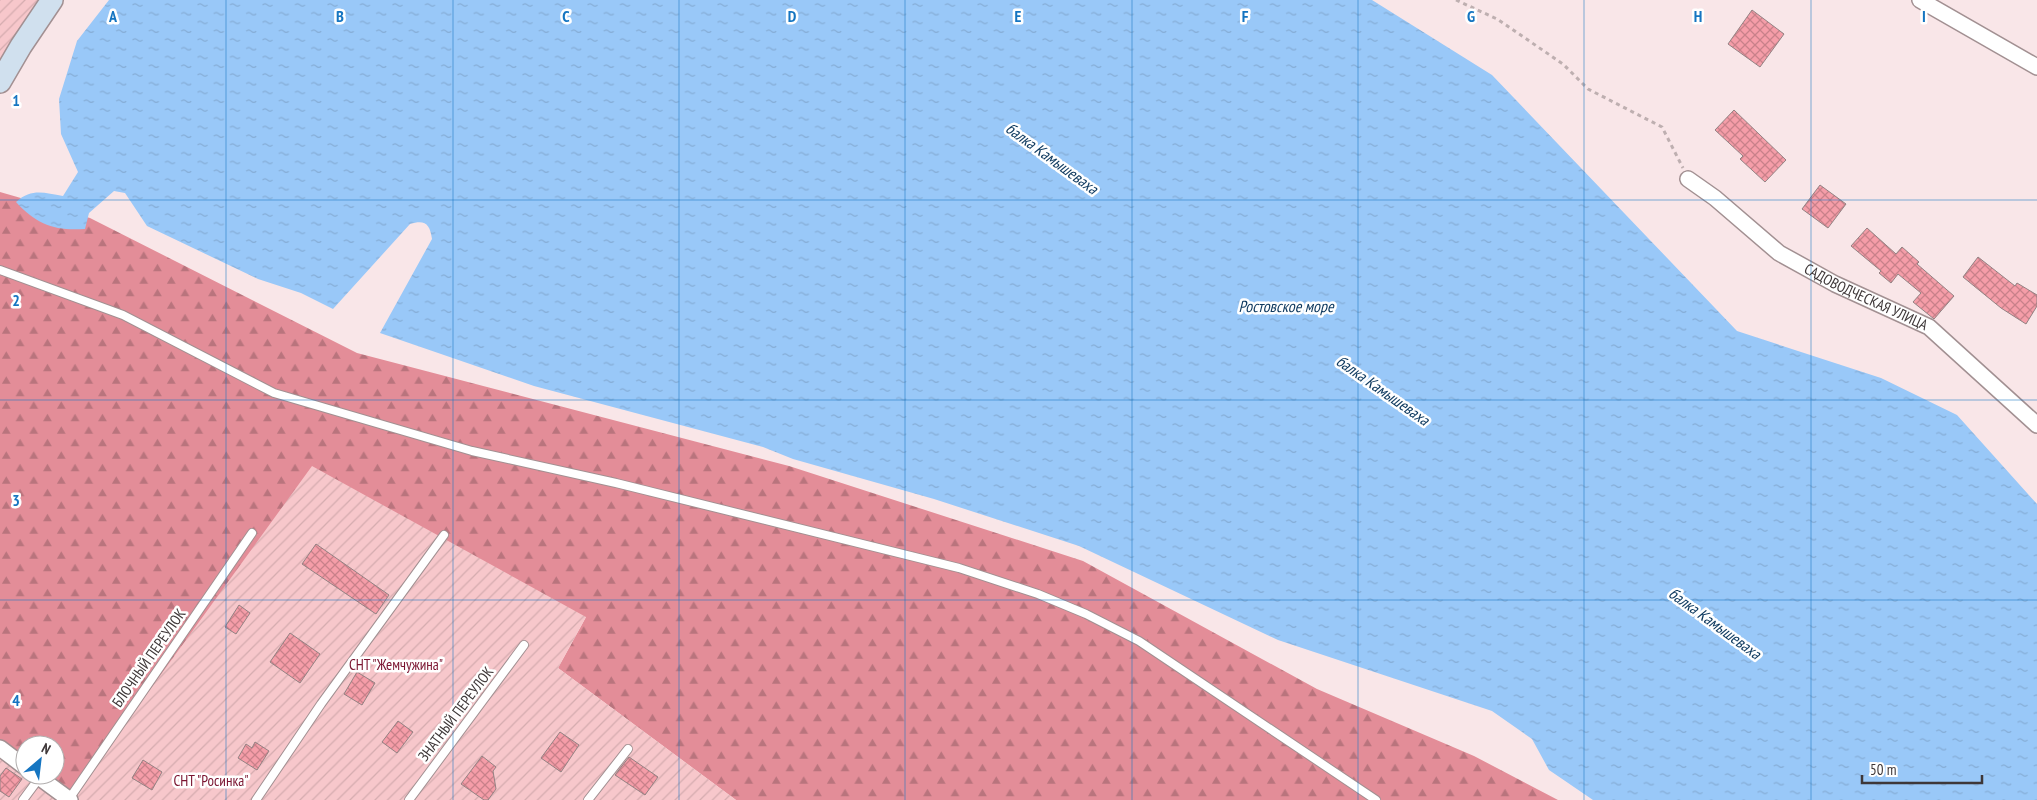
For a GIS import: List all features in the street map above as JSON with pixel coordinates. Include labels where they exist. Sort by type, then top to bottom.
[{"type":"main road","points":[[0,82],[21,46],[52,0]]},
{"type":"street","points":[[1921,0],[2037,67]]},
{"type":"street","name":"САДОВОДЧЕСКАЯ УЛИЦА","points":[[1688,179],[1715,198],[1779,253],[1835,284],[1928,327],[2037,425]]},
{"type":"street","points":[[0,748],[15,759]]},
{"type":"street","points":[[51,785],[70,799]]},
{"type":"lane","points":[[0,270],[123,315],[274,393],[472,451],[616,483],[959,568],[1038,594],[1086,614],[1139,641],[1376,800]]},
{"type":"lane","name":"БЛОЧНЫЙ ПЕРЕУЛОК","points":[[70,799],[252,533]]},
{"type":"lane","points":[[256,800],[321,704],[444,535]]},
{"type":"lane","name":"ЗНАТНЫЙ ПЕРЕУЛОК","points":[[409,800],[524,645]]},
{"type":"lane","points":[[588,800],[628,749]]},
{"type":"lane","points":[[23,800],[32,785]]},
{"type":"path","points":[[1456,0],[1497,19],[1563,64],[1588,88],[1662,127],[1688,179]]},
{"type":"green space","points":[[0,0],[42,0],[0,64]]},
{"type":"green space","points":[[0,192],[90,218],[357,353],[789,466],[1083,561],[1317,689],[1474,756],[1558,800],[736,800],[558,668],[586,617],[70,800],[49,785],[65,785],[65,735],[15,735],[15,760],[0,749]]},
{"type":"green space","name":"СНТ \"Жемчужина\"","points":[[312,466],[586,617],[558,668],[736,800],[70,800]]},
{"type":"green space","points":[[0,749],[15,760],[15,785],[49,785],[69,800],[0,800]]},
{"type":"water","name":"Ростовское море","points":[[109,0],[1372,0],[1492,75],[1737,331],[1881,378],[1957,415],[2037,504],[2037,800],[1593,800],[1549,770],[1532,739],[1492,711],[1278,640],[1079,546],[934,499],[793,459],[763,447],[534,386],[380,333],[432,239],[426,224],[419,222],[410,224],[333,309],[301,293],[258,279],[147,226],[125,193],[114,191],[89,213],[85,229],[65,229],[47,225],[31,216],[16,202],[33,193],[63,196],[78,172],[61,134],[59,99],[77,41]]},
{"type":"building","points":[[1752,10],[1784,34],[1760,67],[1728,44]]},
{"type":"building","points":[[1734,110],[1786,160],[1765,182],[1740,159],[1743,156],[1715,130]]},
{"type":"building","points":[[1820,185],[1846,204],[1828,228],[1802,209]]},
{"type":"building","points":[[1867,228],[1896,254],[1902,247],[1919,262],[1917,264],[1954,296],[1934,319],[1913,302],[1921,293],[1898,274],[1891,283],[1879,273],[1881,271],[1851,246]]},
{"type":"building","points":[[1978,257],[2015,286],[2017,283],[2037,295],[2037,306],[2026,324],[2001,308],[1963,277]]},
{"type":"building","points":[[316,544],[389,595],[376,614],[302,564]]},
{"type":"building","points":[[239,605],[250,613],[236,634],[225,627]]},
{"type":"building","points":[[290,633],[320,654],[300,683],[270,662]]},
{"type":"building","points":[[357,672],[375,683],[362,705],[344,694]]},
{"type":"building","points":[[398,721],[413,732],[397,753],[382,742]]},
{"type":"building","points":[[560,732],[579,745],[561,772],[541,758]]},
{"type":"building","points":[[255,742],[269,751],[257,770],[238,758],[246,744],[252,748]]},
{"type":"building","points":[[482,756],[496,767],[493,771],[496,789],[488,800],[484,800],[461,784]]},
{"type":"building","points":[[629,757],[658,777],[645,795],[615,775]]},
{"type":"building","points":[[143,760],[162,772],[152,790],[132,778]]},
{"type":"building","points":[[6,768],[15,774],[15,785],[18,785],[9,797],[0,791],[0,776]]},
{"type":"water label","name":"балка Камышеваха","points":[[1052,158]]},
{"type":"water label","name":"балка Камышеваха","points":[[1383,390]]},
{"type":"water label","name":"балка Камышеваха","points":[[1715,623]]},
{"type":"park label","name":"СНТ \"Росинка\"","points":[[211,781]]}]
